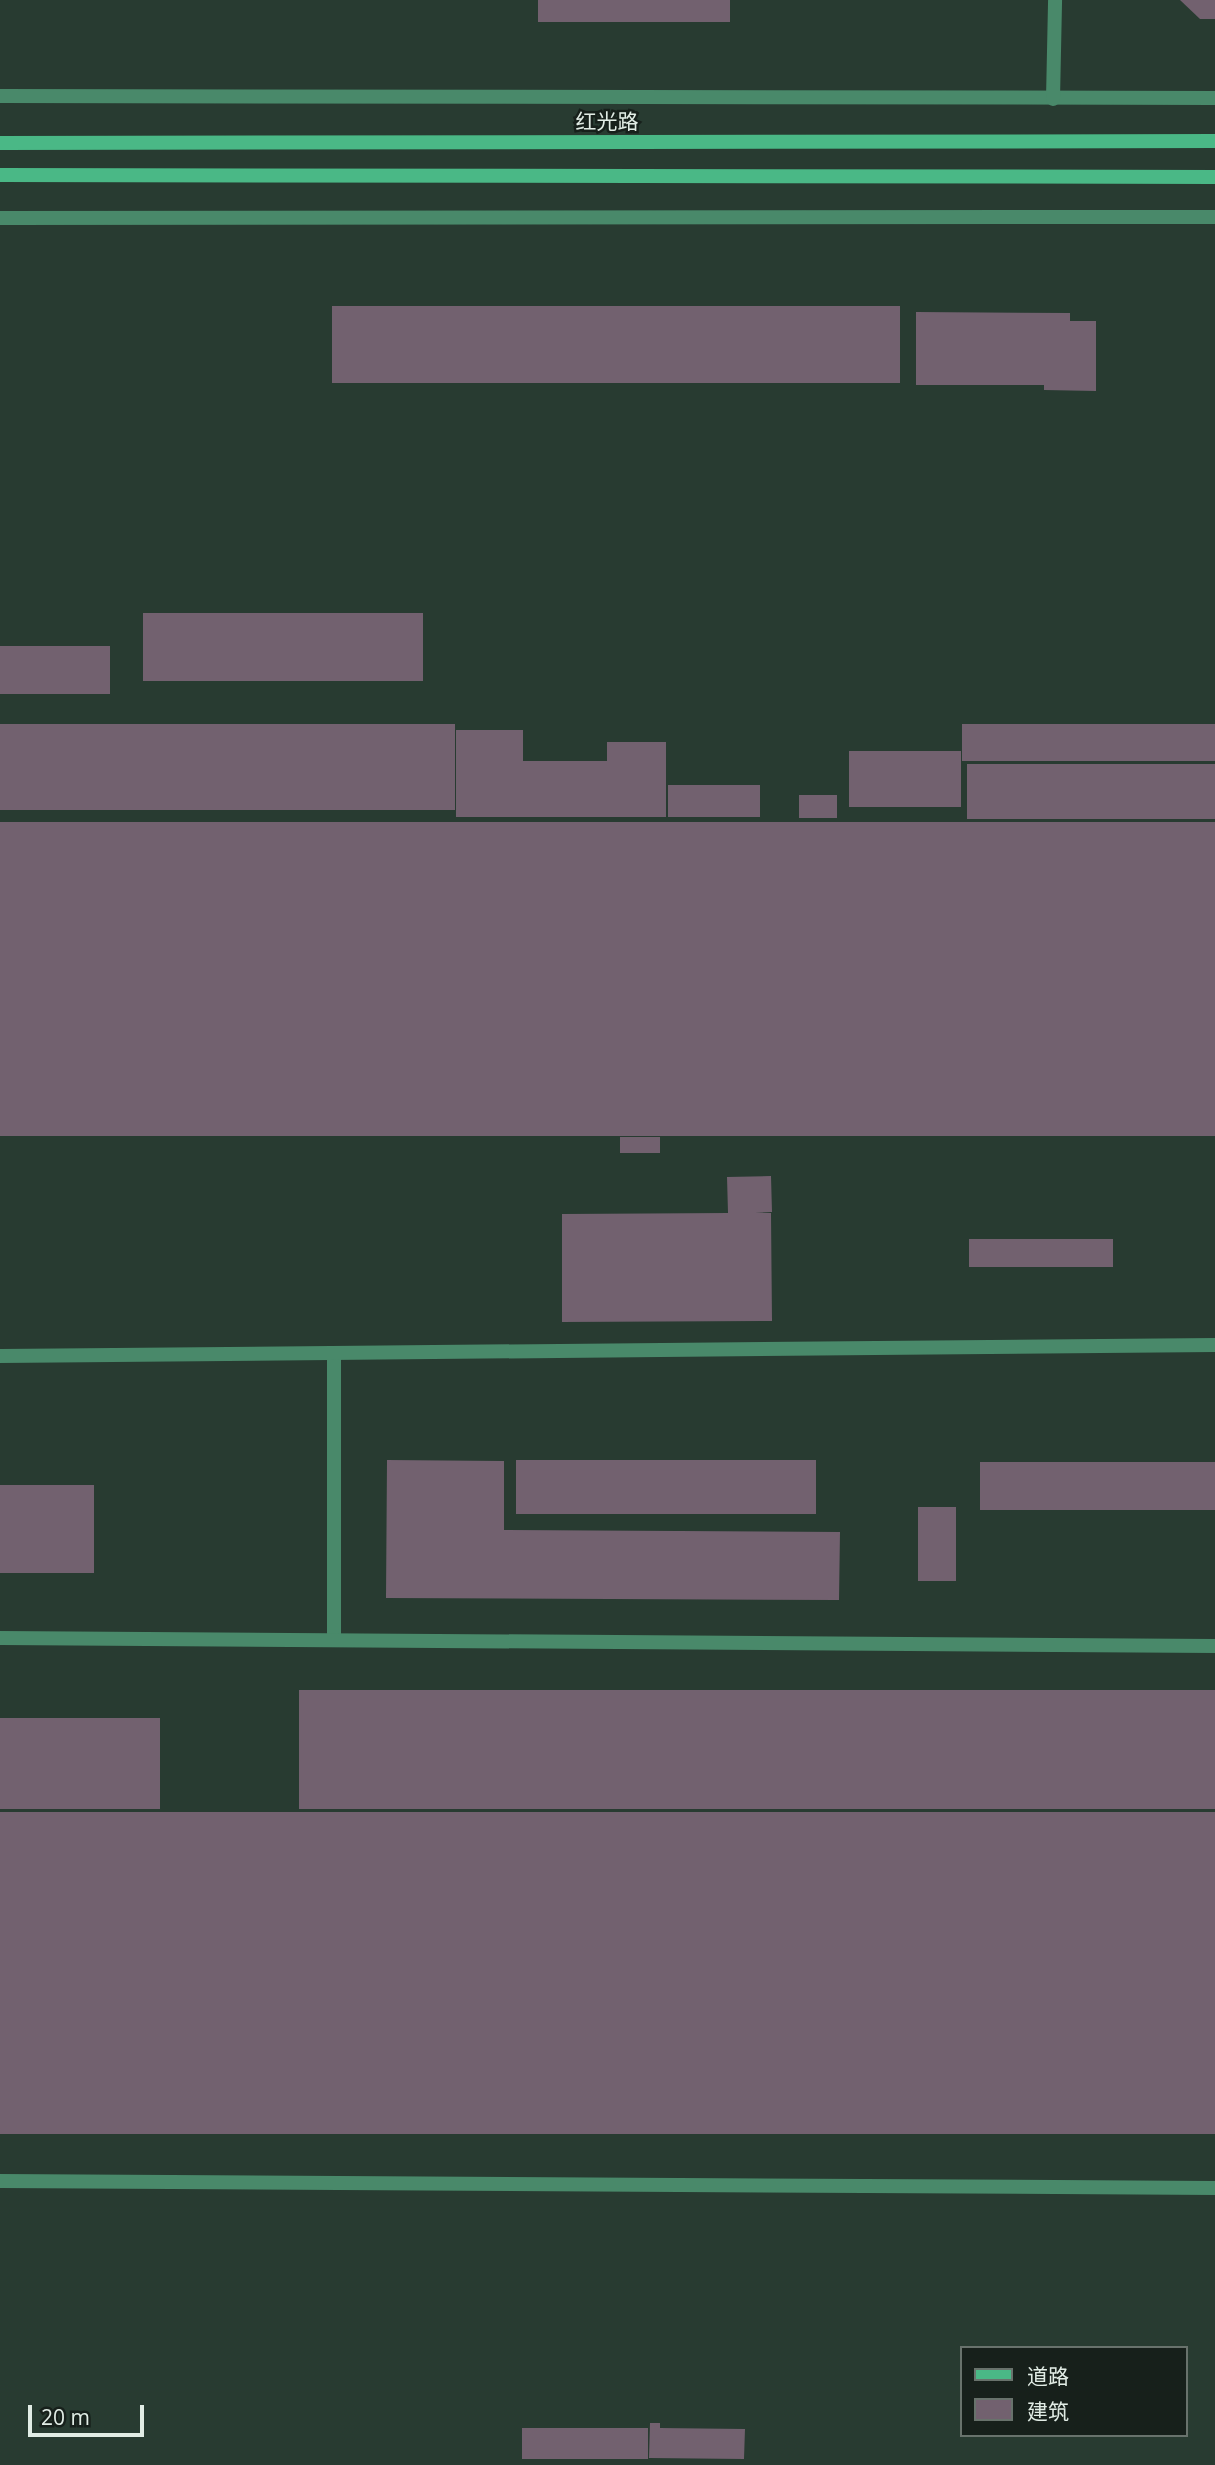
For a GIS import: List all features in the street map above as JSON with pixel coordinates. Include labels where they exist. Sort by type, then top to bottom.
[{"type":"main road","name":"红光路","points":[[0,143],[1215,141]]},
{"type":"main road","points":[[0,175],[1215,177]]},
{"type":"street","points":[[1053,99],[1055,0]]},
{"type":"street","points":[[0,96],[1215,98]]},
{"type":"street","points":[[0,218],[1215,217]]},
{"type":"street","points":[[0,1356],[1215,1345]]},
{"type":"street","points":[[334,1353],[334,1640]]},
{"type":"street","points":[[0,1638],[1215,1646]]},
{"type":"street","points":[[0,2182],[1215,2188]]},
{"type":"building","points":[[538,0],[730,0],[730,22],[538,22]]},
{"type":"building","points":[[1180,0],[1215,0],[1215,19],[1200,19]]},
{"type":"building","points":[[332,306],[900,306],[900,383],[332,383]]},
{"type":"building","points":[[916,312],[1070,313],[1070,321],[1096,321],[1096,391],[1044,390],[1044,385],[916,385]]},
{"type":"building","points":[[143,613],[423,613],[423,681],[143,681]]},
{"type":"building","points":[[0,646],[110,646],[110,694],[0,694]]},
{"type":"building","points":[[0,724],[455,724],[455,810],[0,810]]},
{"type":"building","points":[[962,724],[1215,724],[1215,761],[962,761]]},
{"type":"building","points":[[456,730],[523,730],[523,761],[607,761],[607,742],[666,742],[666,817],[456,817]]},
{"type":"building","points":[[849,751],[961,751],[961,807],[849,807]]},
{"type":"building","points":[[967,764],[1215,764],[1215,819],[967,819]]},
{"type":"building","points":[[668,785],[760,785],[760,817],[668,817]]},
{"type":"building","points":[[799,795],[837,795],[837,818],[799,818]]},
{"type":"building","points":[[0,822],[1215,822],[1215,1136],[0,1136]]},
{"type":"building","points":[[620,1137],[660,1137],[660,1153],[620,1153]]},
{"type":"building","points":[[771,1176],[772,1212],[755,1212],[771,1213],[772,1321],[562,1322],[562,1214],[728,1213],[727,1177]]},
{"type":"building","points":[[969,1239],[1113,1239],[1113,1267],[969,1267]]},
{"type":"building","points":[[387,1460],[504,1461],[504,1530],[840,1532],[839,1600],[386,1598]]},
{"type":"building","points":[[516,1460],[816,1460],[816,1514],[516,1514]]},
{"type":"building","points":[[980,1462],[1215,1462],[1215,1510],[980,1510]]},
{"type":"building","points":[[0,1485],[94,1485],[94,1573],[0,1573]]},
{"type":"building","points":[[918,1507],[956,1507],[956,1581],[918,1581]]},
{"type":"building","points":[[299,1690],[1215,1690],[1215,1809],[299,1809]]},
{"type":"building","points":[[0,1718],[160,1718],[160,1809],[0,1809]]},
{"type":"building","points":[[0,1812],[1215,1812],[1215,2134],[0,2134]]},
{"type":"building","points":[[650,2423],[660,2423],[660,2428],[745,2429],[744,2459],[649,2458]]},
{"type":"building","points":[[522,2428],[648,2428],[648,2459],[522,2459]]}]
